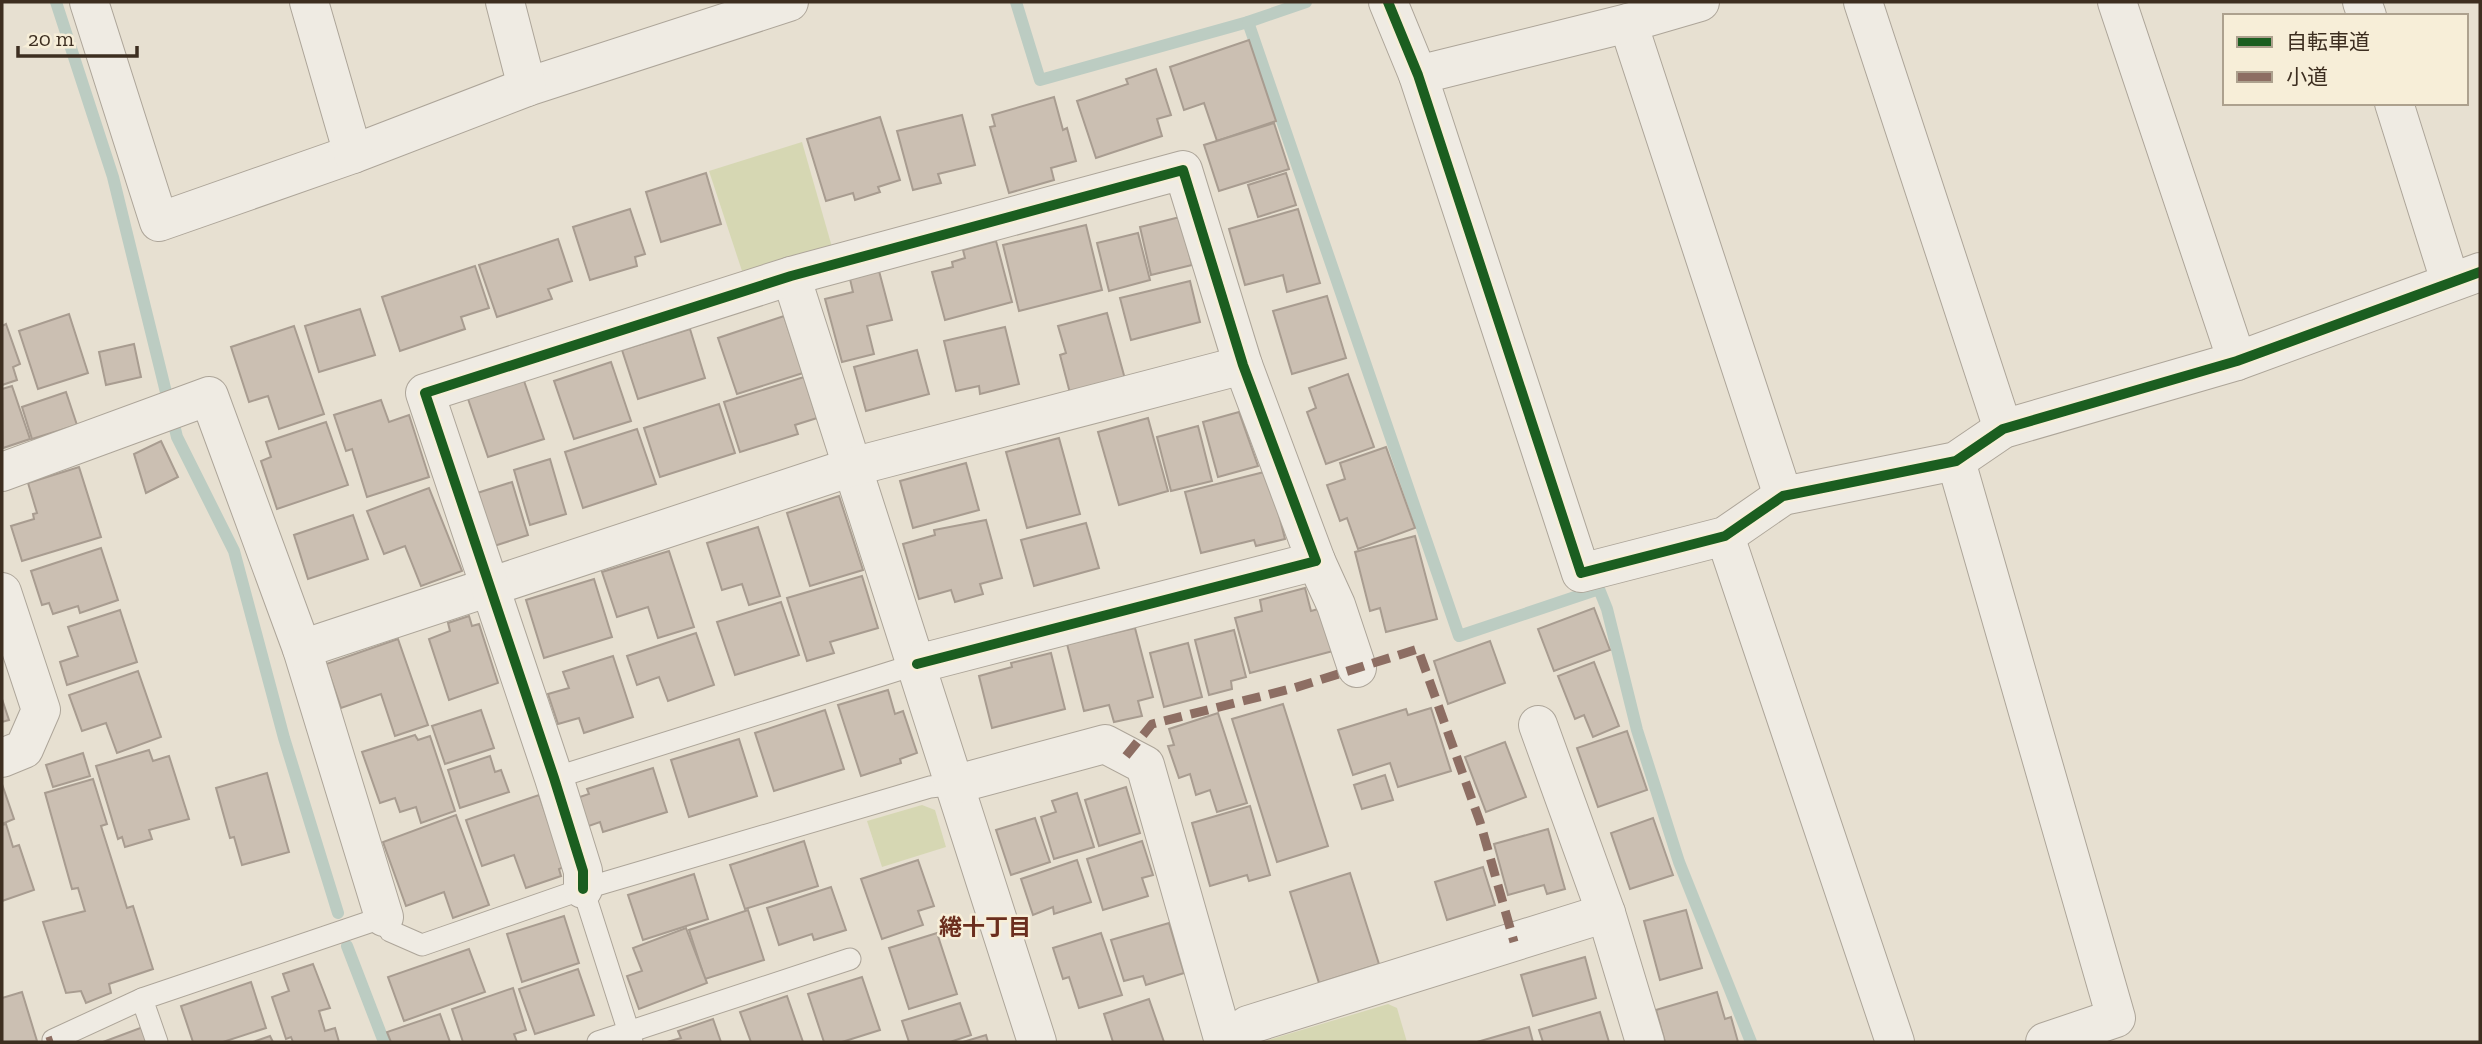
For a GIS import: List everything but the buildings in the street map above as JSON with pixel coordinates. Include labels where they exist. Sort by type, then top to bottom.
[{"type":"street","points":[[89,2],[159,222],[353,154],[731,10],[789,2]]},
{"type":"street","points":[[309,2],[353,154]]},
{"type":"street","points":[[505,2],[527,88]]},
{"type":"street","points":[[1388,2],[1418,75],[1581,573],[1725,536],[1783,496],[1956,461],[2003,429],[2237,361],[2465,276],[2395,105]]},
{"type":"street","points":[[1418,75],[1628,23],[1700,2]]},
{"type":"street","points":[[1863,2],[2003,429]]},
{"type":"street","points":[[2117,2],[2237,361]]},
{"type":"street","points":[[1628,23],[1783,496]]},
{"type":"street","points":[[583,889],[583,871],[554,778],[425,393],[792,276],[1183,170],[1243,365],[1316,561],[1336,605],[1357,668]]},
{"type":"street","points":[[792,276],[1038,1042]]},
{"type":"street","points":[[302,649],[852,467],[1243,365]]},
{"type":"street","points":[[2,472],[209,396],[302,649],[384,917]]},
{"type":"street","points":[[1956,461],[2116,1018],[2045,1042]]},
{"type":"street","points":[[1725,536],[1895,1042]]},
{"type":"street","points":[[917,664],[1316,561]]},
{"type":"street","points":[[2,592],[41,709],[24,749],[2,758]]},
{"type":"street","points":[[1538,725],[1606,913],[1645,1042]]},
{"type":"street","points":[[957,785],[1105,744],[1144,765],[1225,1041],[1248,1025],[1606,913]]},
{"type":"lane","points":[[554,778],[917,664]]},
{"type":"lane","points":[[53,1040],[142,999],[384,917],[390,931],[422,945],[583,889],[930,787],[957,785]]},
{"type":"lane","points":[[583,889],[630,1037]]},
{"type":"lane","points":[[598,1042],[630,1037],[850,959]]},
{"type":"lane","points":[[142,999],[157,1042]]},
{"type":"green space","points":[[802,142],[832,247],[742,271],[709,171]]},
{"type":"green space","points":[[922,805],[935,810],[946,847],[882,867],[867,821]]},
{"type":"green space","points":[[1388,1004],[1397,1008],[1407,1042],[1262,1042]]},
{"type":"waterway","points":[[56,2],[113,177],[177,437],[234,551],[284,738],[338,913]]},
{"type":"waterway","points":[[1016,2],[1040,80],[1248,22],[1306,2]]},
{"type":"waterway","points":[[1248,22],[1459,636],[1599,589],[1607,609],[1637,730],[1679,862],[1751,1042]]},
{"type":"waterway","points":[[347,946],[384,1042]]},
{"type":"marked path","points":[[1126,756],[1152,724],[1294,688],[1418,649],[1480,822],[1514,942]]},
{"type":"marked path","points":[[47,1042],[53,1040]]},
{"type":"cycle path","points":[[1388,2],[1418,75],[1581,573],[1725,536],[1783,496],[1956,461],[2003,429],[2237,361],[2480,272]]},
{"type":"cycle path","points":[[583,889],[583,871],[554,778],[425,393],[791,276],[1183,170],[1243,365],[1316,561],[917,664]]},
{"type":"district","name":"綣十丁目","points":[[985,927]]}]
